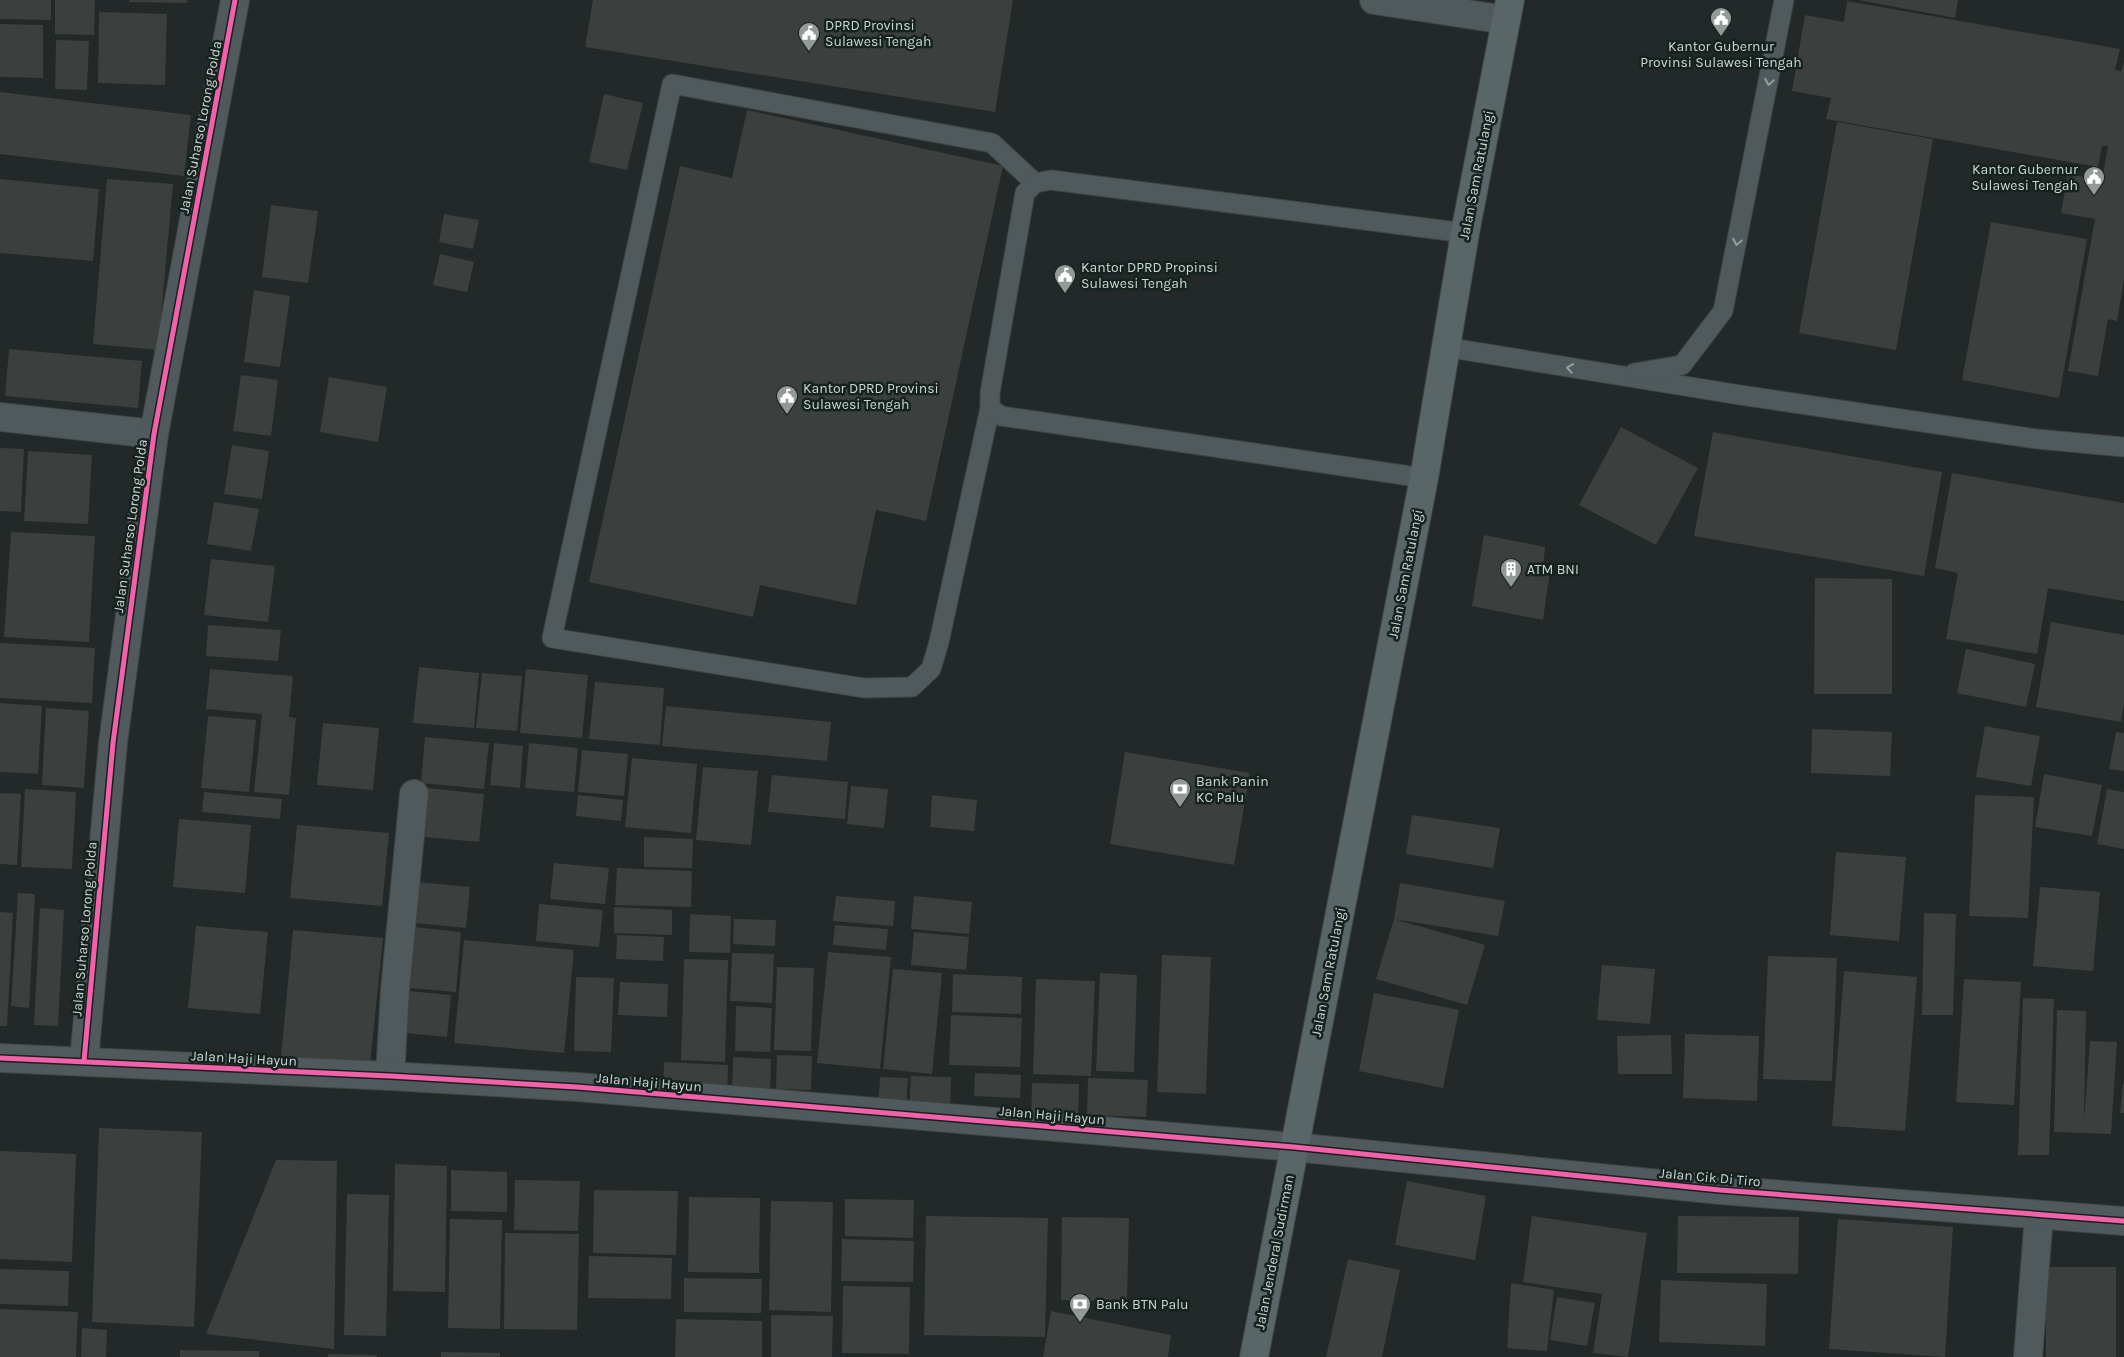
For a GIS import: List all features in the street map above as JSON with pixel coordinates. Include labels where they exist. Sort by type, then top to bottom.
[{"type":"highway","name":"Jalan Sam Ratulangi","points":[[1294,1147],[1424,478],[1465,233],[1508,10]]},
{"type":"highway","name":"Jalan Jenderal Sudirman","points":[[1254,1357],[1294,1147]]},
{"type":"street","name":"Jalan Suharso Lorong Polda","points":[[84,1061],[113,742],[154,434],[235,0]]},
{"type":"street","points":[[1374,0],[1508,10]]},
{"type":"street","points":[[0,417],[154,434]]},
{"type":"street","points":[[390,1076],[395,990],[414,794]]},
{"type":"street","name":"Jalan Haji Hayun","points":[[0,1058],[390,1076],[577,1087],[1294,1147]]},
{"type":"street","name":"Jalan Cik Di Tiro","points":[[1294,1147],[1720,1190],[2124,1221]]},
{"type":"street","points":[[2028,1357],[2039,1215]]},
{"type":"lane","points":[[1618,376],[1682,365],[1724,310],[1784,0]]},
{"type":"lane","points":[[1034,182],[992,143],[672,84],[552,638],[864,688],[912,687],[931,669],[939,642],[990,408],[990,394],[1025,193],[1034,182],[1052,180],[1465,233]]},
{"type":"lane","points":[[1445,347],[1618,376],[2037,438],[2124,447]]},
{"type":"lane","points":[[990,408],[1001,416],[1424,478]]},
{"type":"building","points":[[0,0],[51,0],[51,20],[0,19]]},
{"type":"building","points":[[55,0],[95,0],[94,35],[55,34]]},
{"type":"building","points":[[129,0],[187,0],[187,3],[129,2]]},
{"type":"building","name":"DPRD Provinsi Sulawesi Tengah","points":[[593,0],[1013,0],[995,112],[585,47]]},
{"type":"building","points":[[1858,0],[1958,0],[1955,18]]},
{"type":"building","name":"Kantor Gubernur Sulawesi Tengah","points":[[1847,1],[2120,49],[2115,70],[2121,71],[2124,62],[2124,279],[2117,321],[2108,319],[2098,376],[2068,371],[2095,219],[2061,213],[2068,174],[2102,180],[2108,146],[2102,146],[2098,167],[1826,119],[1831,98],[1792,91],[1805,15],[1844,22]]},
{"type":"building","points":[[99,12],[167,14],[165,85],[98,83]]},
{"type":"building","points":[[0,24],[43,25],[43,78],[0,77]]},
{"type":"building","points":[[56,40],[89,41],[87,90],[55,89]]},
{"type":"building","points":[[0,92],[191,115],[184,176],[0,154]]},
{"type":"building","points":[[604,94],[643,103],[627,170],[589,162]]},
{"type":"building","name":"Kantor DPRD Provinsi Sulawesi Tengah","points":[[747,110],[1003,166],[926,521],[876,510],[856,605],[760,585],[753,617],[589,582],[680,166],[732,178]]},
{"type":"building","points":[[1837,122],[1933,139],[1896,350],[1799,333]]},
{"type":"building","points":[[0,179],[99,189],[93,261],[0,253]]},
{"type":"building","points":[[107,179],[173,184],[158,350],[93,344]]},
{"type":"building","points":[[271,205],[318,211],[308,283],[262,277]]},
{"type":"building","points":[[444,214],[479,220],[473,249],[439,242]]},
{"type":"building","name":"Kantor Gubernur Sulawesi Tengah","points":[[1991,222],[2087,239],[2059,398],[1962,380]]},
{"type":"building","points":[[440,254],[474,262],[467,292],[433,285]]},
{"type":"building","points":[[254,290],[290,296],[280,367],[244,362]]},
{"type":"building","points":[[9,349],[142,361],[138,408],[5,396]]},
{"type":"building","points":[[241,375],[278,380],[271,436],[233,431]]},
{"type":"building","points":[[329,377],[387,387],[378,442],[320,432]]},
{"type":"building","points":[[1621,427],[1698,468],[1656,545],[1579,505]]},
{"type":"building","points":[[1713,432],[1942,472],[1924,576],[1694,536]]},
{"type":"building","points":[[232,445],[269,451],[262,499],[224,494]]},
{"type":"building","points":[[0,448],[24,449],[21,512],[0,511]]},
{"type":"building","points":[[28,451],[92,455],[88,524],[24,521]]},
{"type":"building","points":[[1952,473],[2124,503],[2124,601],[2048,588],[2037,654],[1946,639],[1958,573],[1935,568]]},
{"type":"building","points":[[214,502],[259,509],[251,551],[207,544]]},
{"type":"building","points":[[11,532],[95,536],[89,642],[4,637]]},
{"type":"building","name":"ATM BNI","points":[[1484,535],[1545,547],[1543,568],[1550,571],[1543,620],[1472,606]]},
{"type":"building","points":[[211,559],[275,566],[268,622],[204,615]]},
{"type":"building","points":[[1815,578],[1892,579],[1892,694],[1814,694]]},
{"type":"building","points":[[2051,622],[2124,635],[2124,704],[2121,722],[2036,707]]},
{"type":"building","points":[[208,625],[281,630],[278,661],[206,656]]},
{"type":"building","points":[[0,643],[95,648],[92,703],[0,698]]},
{"type":"building","points":[[1966,649],[2035,664],[2026,707],[1957,693]]},
{"type":"building","points":[[419,667],[479,673],[474,728],[413,723]]},
{"type":"building","points":[[210,669],[293,676],[289,717],[296,718],[289,795],[254,792],[262,714],[206,709]]},
{"type":"building","points":[[526,669],[588,675],[582,738],[520,733]]},
{"type":"building","points":[[482,673],[522,676],[517,731],[476,728]]},
{"type":"building","points":[[595,682],[664,688],[660,745],[589,739]]},
{"type":"building","points":[[0,703],[42,706],[38,774],[0,772]]},
{"type":"building","points":[[666,706],[831,722],[827,761],[662,746]]},
{"type":"building","points":[[46,708],[89,711],[84,788],[42,785]]},
{"type":"building","points":[[208,716],[256,720],[249,792],[201,788]]},
{"type":"building","points":[[323,723],[379,728],[373,790],[317,785]]},
{"type":"building","points":[[1985,726],[2040,736],[2031,786],[1976,777]]},
{"type":"building","points":[[1812,729],[1892,732],[1890,776],[1811,773]]},
{"type":"building","points":[[2116,732],[2124,733],[2124,771],[2109,769]]},
{"type":"building","points":[[425,737],[489,743],[484,789],[421,783]]},
{"type":"building","points":[[494,743],[523,746],[520,788],[490,785]]},
{"type":"building","points":[[529,743],[578,748],[574,792],[525,788]]},
{"type":"building","points":[[582,750],[628,754],[624,796],[578,792]]},
{"type":"building","name":"Bank Panin KC Palu","points":[[1125,752],[1250,773],[1234,865],[1110,844]]},
{"type":"building","points":[[632,758],[697,764],[691,833],[625,827]]},
{"type":"building","points":[[703,767],[758,771],[751,845],[696,840]]},
{"type":"building","points":[[2044,774],[2102,785],[2092,836],[2035,827]]},
{"type":"building","points":[[772,775],[848,782],[845,819],[768,812]]},
{"type":"building","points":[[851,786],[888,789],[884,828],[847,824]]},
{"type":"building","points":[[428,788],[484,794],[479,842],[424,837]]},
{"type":"building","points":[[25,789],[76,792],[72,869],[21,867]]},
{"type":"building","points":[[2107,789],[2124,792],[2124,849],[2097,844]]},
{"type":"building","points":[[204,792],[282,799],[280,819],[202,812]]},
{"type":"building","points":[[0,793],[21,794],[17,865],[0,864]]},
{"type":"building","points":[[578,795],[623,800],[621,821],[576,816]]},
{"type":"building","points":[[932,795],[977,800],[974,831],[930,827]]},
{"type":"building","points":[[1975,795],[2034,797],[2028,918],[1969,916]]},
{"type":"building","points":[[1412,815],[1500,828],[1493,868],[1406,854]]},
{"type":"building","points":[[179,819],[251,825],[245,893],[173,887]]},
{"type":"building","points":[[297,825],[389,833],[382,906],[290,898]]},
{"type":"building","points":[[644,837],[693,839],[692,868],[644,867]]},
{"type":"building","points":[[1836,852],[1906,857],[1899,941],[1830,935]]},
{"type":"building","points":[[554,863],[609,868],[605,904],[550,899]]},
{"type":"building","points":[[617,868],[692,871],[691,907],[615,905]]},
{"type":"building","points":[[407,881],[470,887],[466,928],[404,922]]},
{"type":"building","points":[[1400,883],[1505,901],[1498,936],[1394,919]]},
{"type":"building","points":[[2040,887],[2100,892],[2093,971],[2033,966]]},
{"type":"building","points":[[18,893],[35,894],[29,1008],[11,1006]]},
{"type":"building","points":[[836,896],[895,901],[893,926],[833,921]]},
{"type":"building","points":[[914,896],[972,902],[969,934],[911,929]]},
{"type":"building","points":[[539,904],[603,910],[599,947],[536,941]]},
{"type":"building","points":[[614,907],[672,910],[672,935],[614,933]]},
{"type":"building","points":[[40,908],[64,910],[58,1026],[34,1025]]},
{"type":"building","points":[[0,912],[13,913],[7,1026],[0,1026]]},
{"type":"building","points":[[1924,913],[1956,914],[1953,1015],[1922,1015]]},
{"type":"building","points":[[690,914],[731,916],[730,953],[689,952]]},
{"type":"building","points":[[734,919],[776,920],[775,946],[733,944]]},
{"type":"building","points":[[1394,919],[1485,945],[1467,1005],[1376,979]]},
{"type":"building","points":[[835,925],[888,929],[886,950],[833,945]]},
{"type":"building","points":[[196,926],[268,932],[260,1014],[188,1008]]},
{"type":"building","points":[[404,926],[461,932],[456,992],[398,987]]},
{"type":"building","points":[[293,930],[383,938],[370,1065],[281,1056]]},
{"type":"building","points":[[914,932],[969,937],[966,970],[911,965]]},
{"type":"building","points":[[617,935],[664,937],[663,961],[616,959]]},
{"type":"building","points":[[464,940],[574,950],[564,1053],[454,1043]]},
{"type":"building","points":[[828,952],[891,957],[880,1069],[817,1063]]},
{"type":"building","points":[[732,953],[774,954],[772,1003],[730,1001]]},
{"type":"building","points":[[1162,955],[1211,957],[1206,1094],[1157,1092]]},
{"type":"building","points":[[1768,956],[1837,958],[1832,1081],[1763,1079]]},
{"type":"building","points":[[684,959],[728,960],[725,1062],[681,1060]]},
{"type":"building","points":[[1602,965],[1655,969],[1650,1024],[1597,1020]]},
{"type":"building","points":[[777,967],[814,968],[811,1051],[774,1050]]},
{"type":"building","points":[[893,969],[942,973],[932,1074],[883,1069]]},
{"type":"building","points":[[1844,971],[1917,977],[1905,1131],[1832,1126]]},
{"type":"building","points":[[1100,973],[1137,975],[1134,1072],[1096,1071]]},
{"type":"building","points":[[953,974],[1022,977],[1021,1014],[952,1012]]},
{"type":"building","points":[[576,977],[614,978],[611,1052],[574,1051]]},
{"type":"building","points":[[1036,979],[1095,981],[1091,1076],[1033,1074]]},
{"type":"building","points":[[1964,979],[2021,982],[2014,1105],[1956,1102]]},
{"type":"building","points":[[620,982],[668,984],[667,1017],[618,1015]]},
{"type":"building","points":[[398,990],[451,995],[447,1037],[395,1032]]},
{"type":"building","points":[[1374,993],[1459,1010],[1443,1088],[1359,1071]]},
{"type":"building","points":[[2023,998],[2054,999],[2049,1155],[2018,1155]]},
{"type":"building","points":[[736,1006],[772,1008],[770,1052],[735,1051]]},
{"type":"building","points":[[2057,1010],[2086,1011],[2084,1122],[2090,1041],[2117,1042],[2111,1134],[2054,1132]]},
{"type":"building","points":[[951,1015],[1022,1018],[1020,1067],[949,1065]]},
{"type":"building","points":[[1685,1034],[1759,1036],[1757,1101],[1683,1098]]},
{"type":"building","points":[[1671,1035],[1672,1074],[1618,1074],[1617,1036]]},
{"type":"building","points":[[777,1055],[812,1056],[811,1090],[776,1089]]},
{"type":"building","points":[[733,1057],[771,1059],[770,1096],[732,1095]]},
{"type":"building","points":[[664,1062],[728,1065],[727,1098],[663,1096]]},
{"type":"building","points":[[975,1073],[1021,1075],[1020,1098],[974,1096]]},
{"type":"building","points":[[911,1076],[951,1077],[950,1113],[909,1111]]},
{"type":"building","points":[[880,1077],[908,1078],[906,1110],[878,1108]]},
{"type":"building","points":[[1088,1078],[1148,1080],[1146,1117],[1087,1115]]},
{"type":"building","points":[[1032,1083],[1079,1084],[1078,1120],[1031,1118]]},
{"type":"building","points":[[2123,1083],[2124,1113],[2120,1113]]},
{"type":"building","points":[[99,1128],[202,1132],[194,1327],[92,1322]]},
{"type":"building","points":[[0,1151],[76,1154],[72,1262],[0,1259]]},
{"type":"building","points":[[276,1160],[337,1161],[334,1349],[206,1334]]},
{"type":"building","points":[[395,1164],[447,1166],[445,1292],[393,1291]]},
{"type":"building","points":[[451,1170],[507,1172],[507,1212],[451,1211]]},
{"type":"building","points":[[515,1180],[580,1181],[578,1231],[514,1230]]},
{"type":"building","points":[[1407,1181],[1486,1196],[1475,1260],[1395,1245]]},
{"type":"building","points":[[594,1190],[678,1191],[676,1255],[593,1253]]},
{"type":"building","points":[[347,1194],[389,1195],[386,1336],[344,1335]]},
{"type":"building","points":[[689,1197],[760,1198],[759,1273],[688,1272]]},
{"type":"building","points":[[845,1199],[914,1200],[913,1238],[845,1236]]},
{"type":"building","points":[[771,1201],[833,1202],[831,1312],[769,1310]]},
{"type":"building","points":[[926,1216],[1048,1218],[1045,1337],[924,1335]]},
{"type":"building","points":[[1532,1216],[1647,1233],[1628,1357],[1593,1353],[1602,1294],[1523,1282]]},
{"type":"building","points":[[1678,1216],[1799,1217],[1798,1274],[1677,1273]]},
{"type":"building","points":[[1062,1217],[1129,1218],[1127,1301],[1061,1300]]},
{"type":"building","points":[[450,1219],[502,1220],[500,1329],[448,1328]]},
{"type":"building","points":[[1838,1219],[1953,1227],[1945,1357],[1829,1349]]},
{"type":"building","points":[[505,1233],[579,1234],[577,1330],[504,1329]]},
{"type":"building","points":[[842,1239],[914,1241],[913,1282],[841,1281]]},
{"type":"building","points":[[589,1256],[672,1258],[671,1299],[588,1298]]},
{"type":"building","points":[[1348,1259],[1400,1270],[1382,1357],[1326,1357]]},
{"type":"building","points":[[2046,1267],[2116,1267],[2116,1357],[2046,1357]]},
{"type":"building","points":[[0,1269],[69,1271],[68,1306],[0,1304]]},
{"type":"building","points":[[684,1278],[762,1279],[761,1313],[684,1312]]},
{"type":"building","points":[[1661,1280],[1767,1284],[1765,1346],[1659,1342]]},
{"type":"building","points":[[1511,1283],[1554,1290],[1547,1351],[1507,1348]]},
{"type":"building","points":[[843,1286],[910,1287],[909,1354],[842,1353]]},
{"type":"building","points":[[1557,1297],[1595,1303],[1587,1346],[1550,1340]]},
{"type":"building","points":[[0,1309],[78,1312],[76,1357],[0,1357]]},
{"type":"building","name":"Bank BTN Palu","points":[[1051,1311],[1171,1335],[1168,1357],[1043,1357]]},
{"type":"building","points":[[771,1315],[833,1316],[832,1357],[771,1357]]},
{"type":"building","points":[[676,1319],[762,1321],[762,1357],[675,1357]]},
{"type":"building","points":[[82,1328],[107,1330],[106,1357],[81,1357]]},
{"type":"building","points":[[180,1350],[259,1351],[259,1357],[180,1357]]},
{"type":"building","points":[[441,1352],[500,1353],[500,1357],[441,1357]]},
{"type":"building","points":[[328,1354],[377,1355],[377,1357],[328,1357]]},
{"type":"cycle path","points":[[84,1061],[113,743],[154,434],[235,0]]},
{"type":"cycle path","points":[[0,1058],[390,1076],[577,1087],[1294,1147],[1720,1190],[2124,1221]]},
{"type":"place","name":"Kantor Gubernur Provinsi Sulawesi Tengah","points":[[1721,37]]},
{"type":"place","name":"DPRD Provinsi Sulawesi Tengah","points":[[809,52]]},
{"type":"place","name":"Kantor Gubernur Sulawesi Tengah","points":[[2094,196]]},
{"type":"place","name":"Kantor DPRD Propinsi Sulawesi Tengah","points":[[1065,294]]},
{"type":"place","name":"Kantor DPRD Provinsi Sulawesi Tengah","points":[[787,415]]},
{"type":"place","name":"ATM BNI","points":[[1511,588]]},
{"type":"place","name":"Bank Panin KC Palu","points":[[1180,808]]},
{"type":"place","name":"Bank BTN Palu","points":[[1080,1323]]}]
